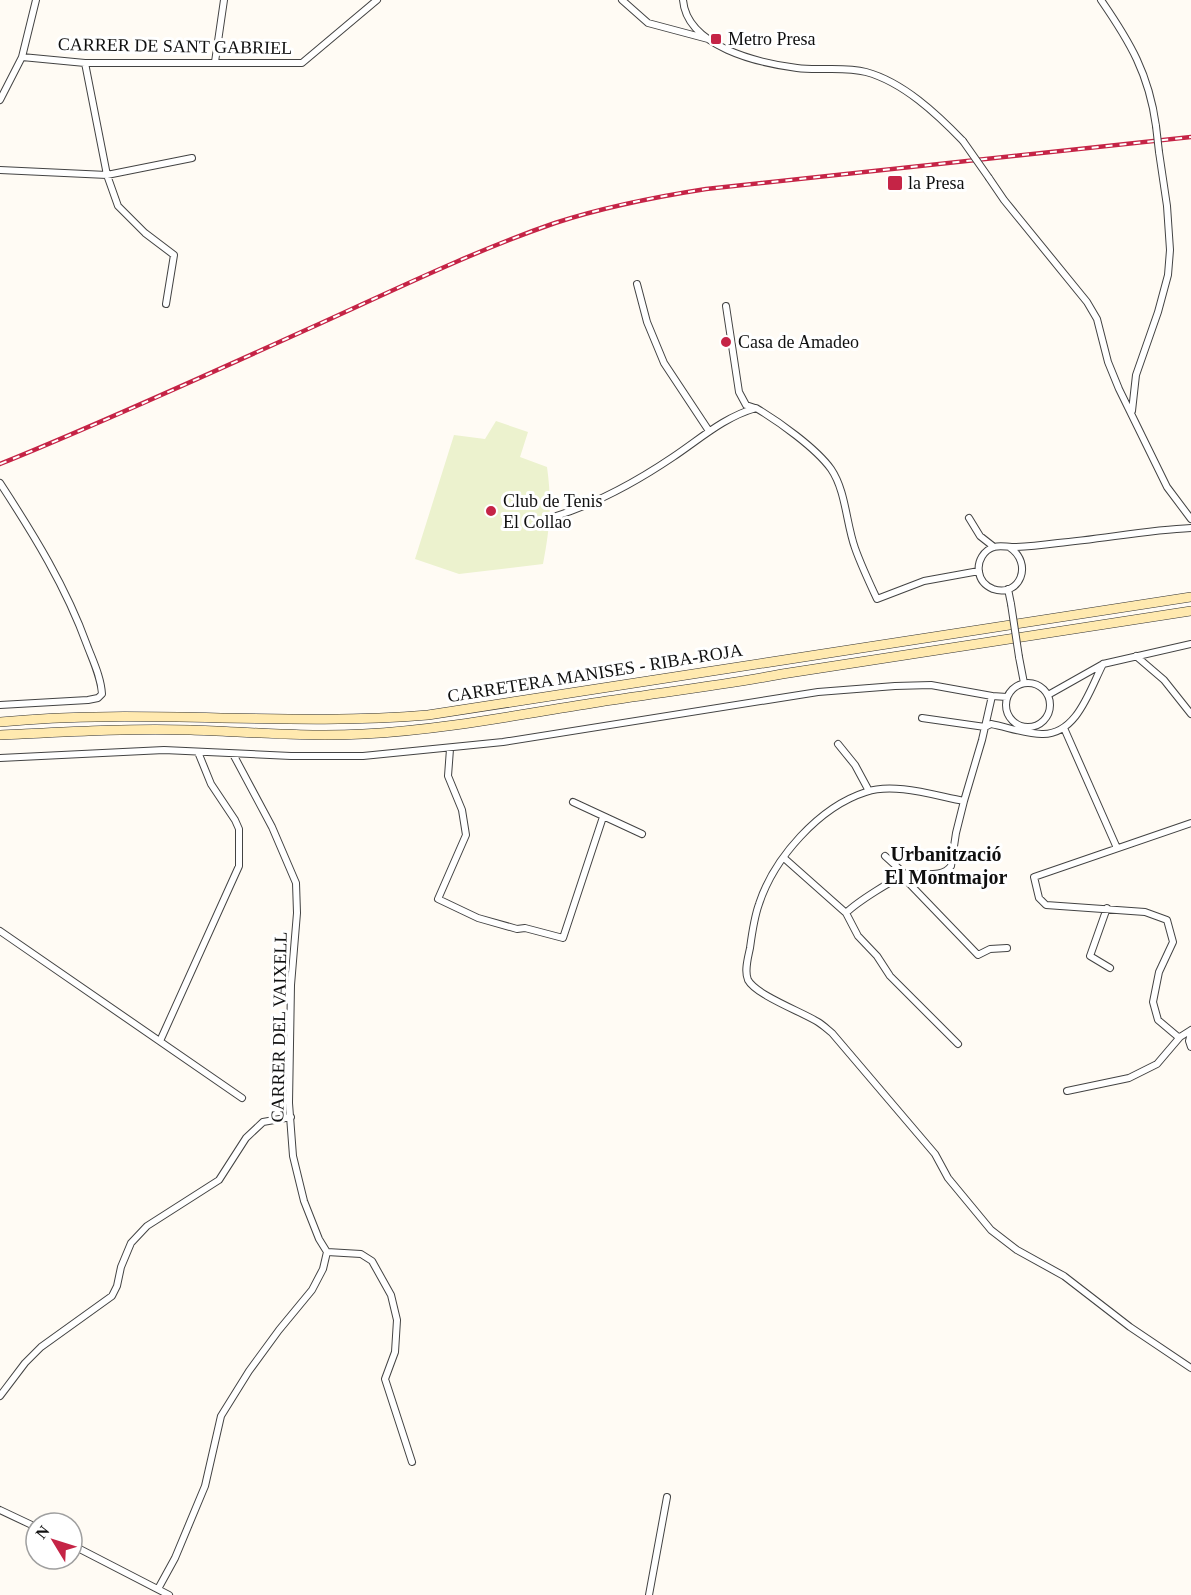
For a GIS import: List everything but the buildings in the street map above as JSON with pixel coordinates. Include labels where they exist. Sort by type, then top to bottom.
[{"type":"main road","name":"CARRETERA MANISES - RIBA-ROJA","points":[[0,722],[96,716],[371,720],[428,715],[1191,597]]},
{"type":"main road","name":"CARRETERA MANISES - RIBA-ROJA","points":[[0,735],[92,730],[188,730],[320,735],[398,732],[724,685],[1191,611]]},
{"type":"street","points":[[0,99],[22,57],[36,0]]},
{"type":"street","points":[[216,63],[224,0]]},
{"type":"street","name":"CARRER DE SANT GABRIEL","points":[[22,57],[85,63],[302,63],[377,0]]},
{"type":"street","points":[[622,0],[648,23],[711,40]]},
{"type":"street","points":[[683,0],[691,24],[711,40],[748,59],[798,68],[866,72],[895,85],[941,118],[963,141],[1004,200],[1087,302],[1097,319],[1115,380],[1167,487],[1191,519]]},
{"type":"street","points":[[1101,0],[1128,39],[1153,101],[1167,206],[1170,250],[1168,275],[1136,375],[1132,412]]},
{"type":"street","points":[[85,63],[107,175],[118,206],[144,233],[174,255],[166,304]]},
{"type":"street","points":[[0,170],[107,175],[192,158]]},
{"type":"street","points":[[637,284],[647,322],[664,363],[709,431]]},
{"type":"street","points":[[726,306],[739,392],[747,405],[773,418],[819,456],[832,470],[841,493],[854,547],[877,599],[924,581],[979,572]]},
{"type":"street","points":[[553,517],[586,507],[672,458],[739,413],[756,408]]},
{"type":"street","points":[[0,483],[38,541],[55,572],[80,625],[101,683],[102,694],[98,698],[87,700],[0,705]]},
{"type":"street","points":[[969,518],[980,536],[994,547]]},
{"type":"street","points":[[1009,548],[1020,556],[1023,571],[1016,584],[1008,589],[1001,591],[989,587],[980,578],[980,559],[994,547],[1009,548],[1091,541],[1191,528]]},
{"type":"street","points":[[1008,589],[1024,683]]},
{"type":"street","points":[[1048,694],[1103,664],[1191,644]]},
{"type":"street","points":[[1136,657],[1164,680],[1191,714]]},
{"type":"street","points":[[922,718],[985,727],[991,724],[1039,735],[1049,734],[1064,728],[1075,717],[1103,664]]},
{"type":"street","points":[[1024,683],[1038,684],[1048,694],[1050,707],[1047,717],[1034,726],[1018,725],[1007,713],[1007,697],[1011,691],[1024,683]]},
{"type":"street","points":[[0,758],[164,750],[337,757],[450,748],[523,739],[818,692],[931,685],[1007,697]]},
{"type":"street","points":[[846,913],[904,876],[941,873],[949,870],[956,833],[992,696]]},
{"type":"street","points":[[1064,728],[1117,848]]},
{"type":"street","points":[[838,744],[855,765],[869,791]]},
{"type":"street","points":[[450,748],[448,776],[462,810],[466,836],[438,899],[462,912],[517,929],[525,928],[562,938],[603,817]]},
{"type":"street","points":[[160,1041],[239,866],[239,829],[211,784],[198,752]]},
{"type":"street","name":"CARRER DEL VAIXELL","points":[[233,754],[267,818],[296,883],[297,913],[291,985],[289,1103],[293,1156],[304,1202],[319,1239],[327,1252]]},
{"type":"street","points":[[964,801],[928,793],[881,789],[846,800],[818,818],[784,858],[759,902],[752,929],[746,971],[748,980],[756,989],[819,1022],[832,1033],[935,1154],[948,1178],[991,1230],[1017,1250],[1064,1276],[1130,1327],[1191,1368]]},
{"type":"street","points":[[573,802],[642,834]]},
{"type":"street","points":[[1180,1037],[1158,1020],[1152,1002],[1159,972],[1173,942],[1167,920],[1145,912],[1046,906],[1039,898],[1034,877],[1191,823]]},
{"type":"street","points":[[885,856],[978,956],[990,948],[1007,948]]},
{"type":"street","points":[[784,858],[846,913],[858,936],[877,956],[890,976],[958,1044]]},
{"type":"street","points":[[1107,908],[1090,956],[1110,968]]},
{"type":"street","points":[[0,932],[242,1098]]},
{"type":"street","points":[[1067,1090],[1129,1078],[1157,1064],[1180,1037],[1191,1032]]},
{"type":"street","points":[[1191,1032],[1189,1041],[1191,1047]]},
{"type":"street","points":[[0,1396],[25,1363],[41,1347],[112,1296],[131,1243],[147,1226],[219,1180],[246,1138],[263,1122],[291,1118]]},
{"type":"street","points":[[158,1589],[175,1558],[205,1486],[221,1416],[249,1371],[312,1290],[323,1269],[327,1252],[361,1254],[372,1261],[391,1295],[397,1320],[395,1352],[385,1379],[412,1462]]},
{"type":"street","points":[[649,1595],[667,1497]]},
{"type":"street","points":[[0,1510],[24,1521]]},
{"type":"street","points":[[84,1551],[169,1595]]},
{"type":"green space","name":"Club de Tenis El Collao","points":[[496,421],[528,432],[520,457],[547,467],[550,515],[543,564],[459,574],[415,559],[454,435],[485,439]]},
{"type":"railway","points":[[0,464],[78,432],[462,260],[524,234],[592,212],[706,189],[1191,137]]},
{"type":"place","name":"Metro Presa","points":[[716,39]]},
{"type":"place","name":"la Presa","points":[[895,183]]},
{"type":"place","name":"Casa de Amadeo","points":[[726,342]]},
{"type":"place","name":"Club de Tenis El Collao","points":[[491,511]]},
{"type":"district","name":"Urbanització El Montmajor","points":[[946,866]]}]
